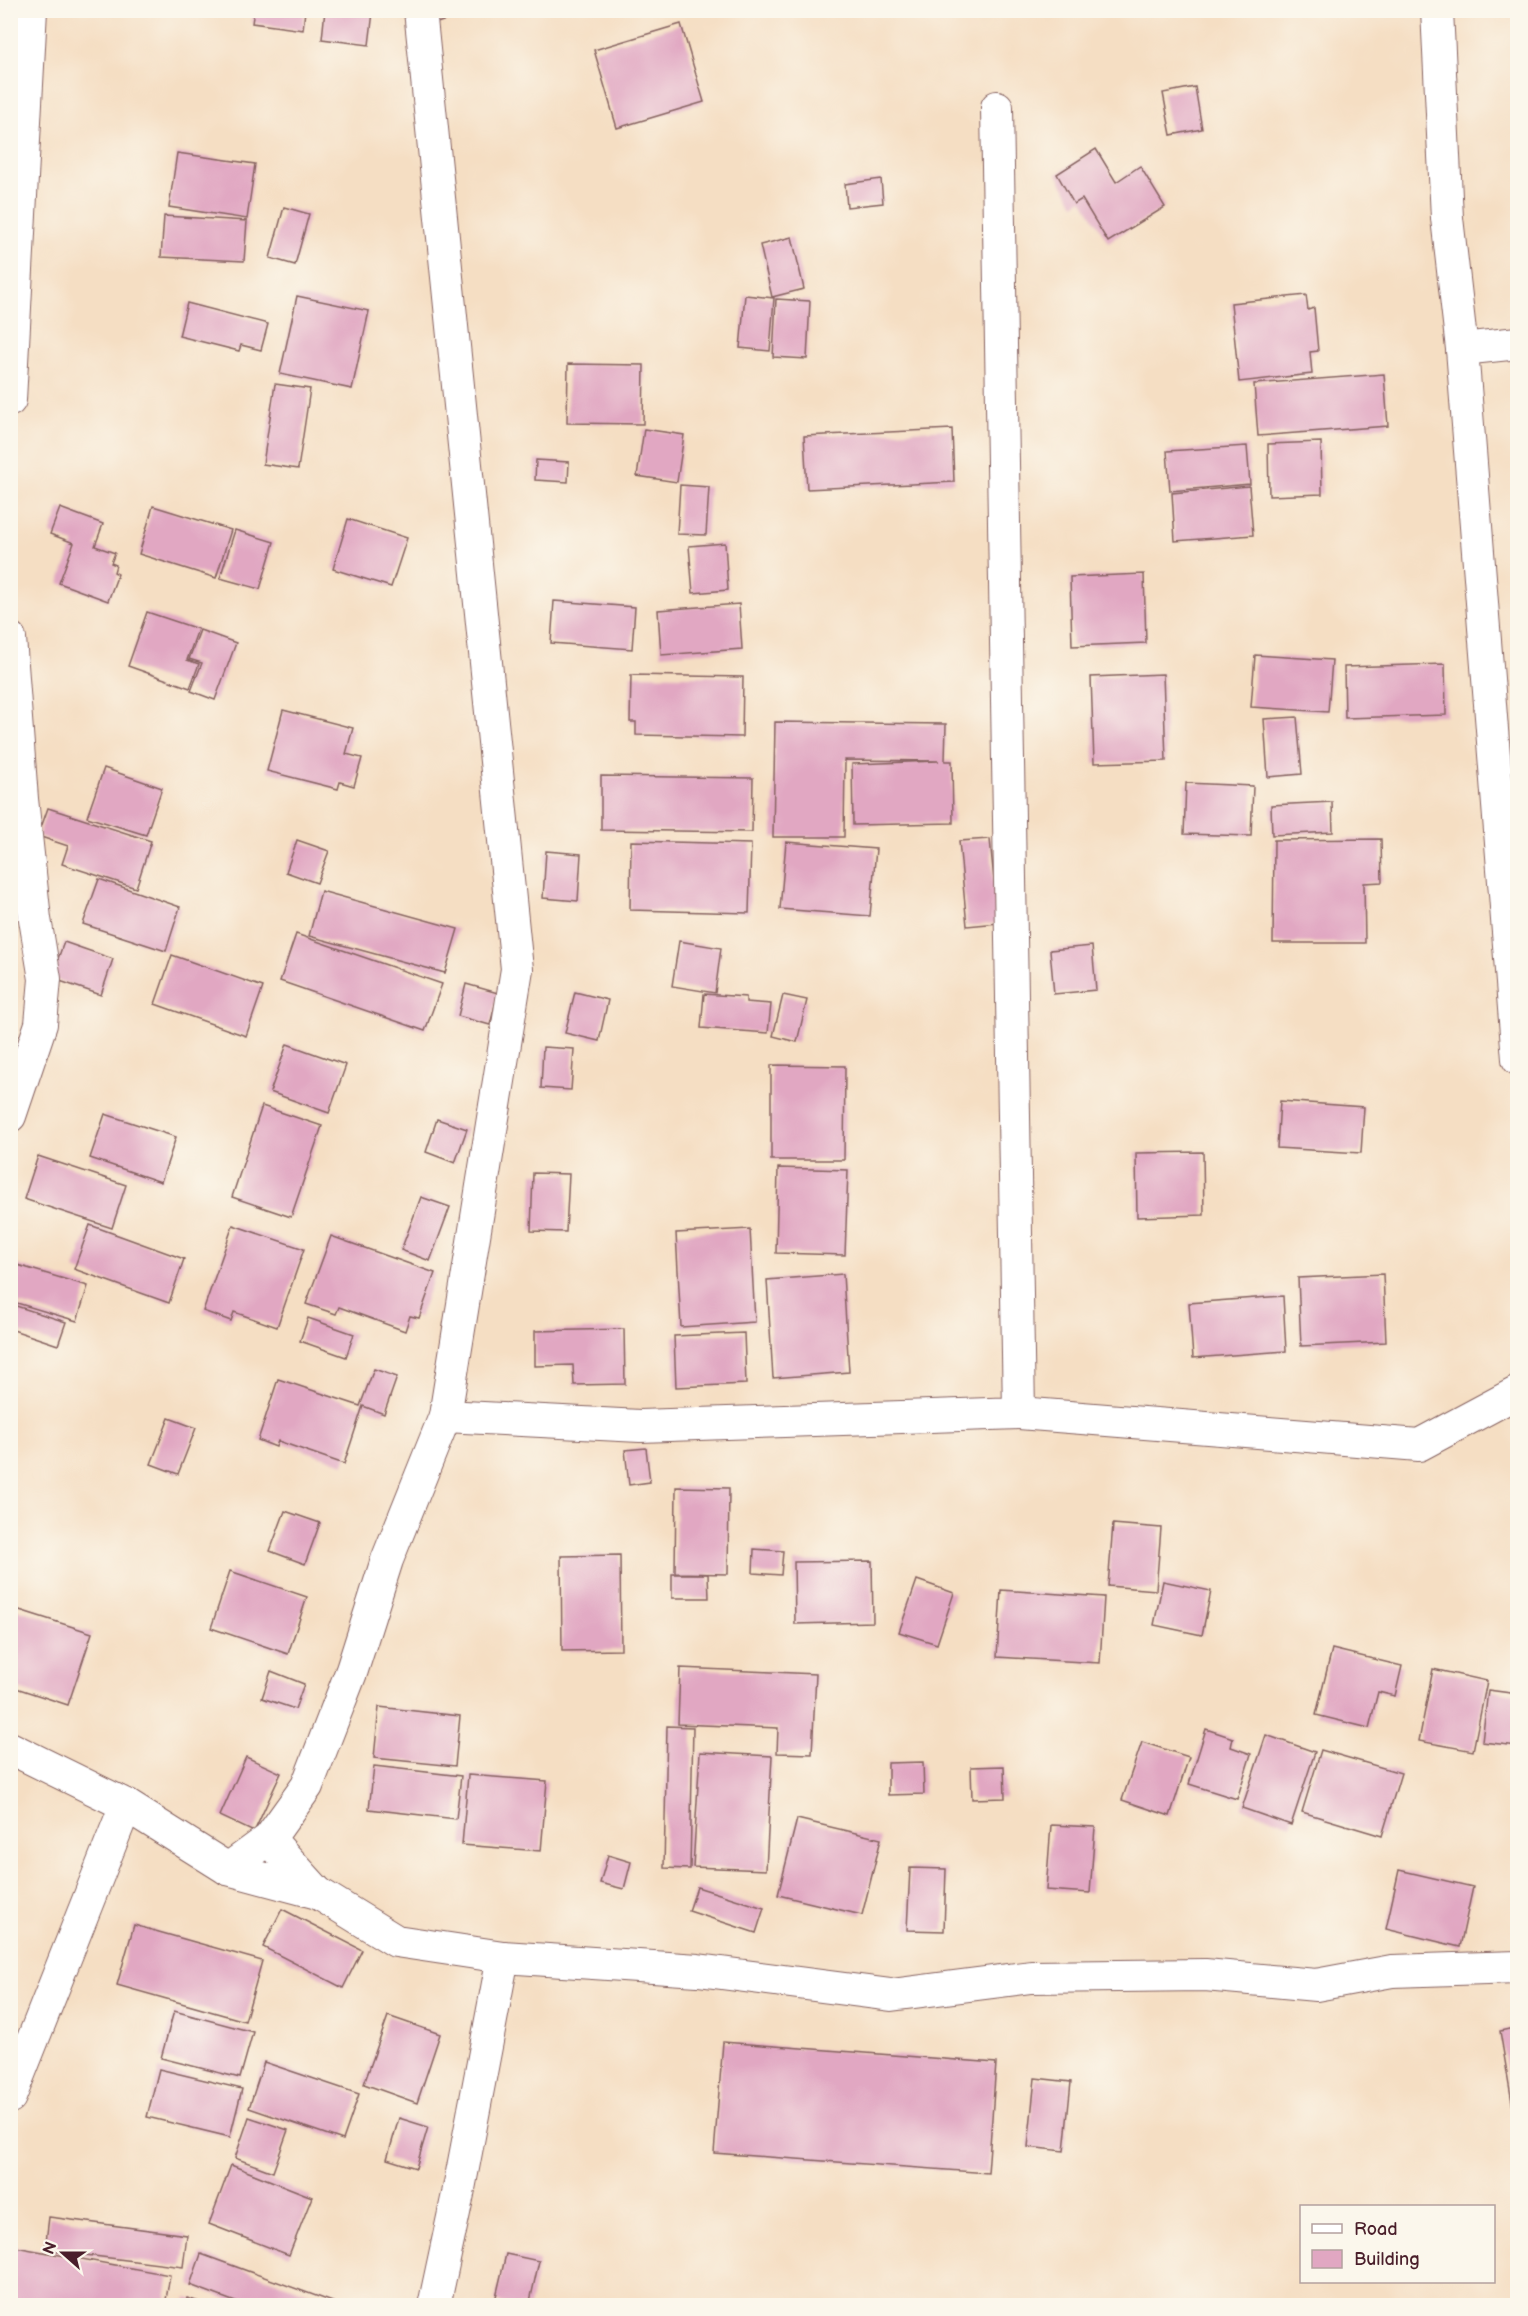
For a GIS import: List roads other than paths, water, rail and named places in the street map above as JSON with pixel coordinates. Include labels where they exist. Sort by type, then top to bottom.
[{"type":"street","points":[[10,400],[31,10]]},
{"type":"street","points":[[228,1869],[269,1839],[306,1786],[352,1670],[387,1560],[445,1416],[517,969],[420,10]]},
{"type":"street","points":[[1437,10],[1447,218],[1462,349],[1518,1059]]},
{"type":"street","points":[[997,107],[1018,1413]]},
{"type":"street","points":[[1462,349],[1518,343]]},
{"type":"street","points":[[10,638],[22,799],[35,919],[45,979],[41,1024],[10,1116]]},
{"type":"street","points":[[445,1416],[639,1426],[1018,1413],[1419,1445],[1518,1392]]},
{"type":"street","points":[[10,1748],[126,1805],[228,1869],[318,1893]]},
{"type":"street","points":[[10,2097],[126,1805]]},
{"type":"street","points":[[269,1839],[318,1893],[396,1941],[503,1957],[698,1970],[891,1995],[1031,1977],[1205,1975],[1316,1985],[1392,1971],[1518,1966]]},
{"type":"street","points":[[434,2306],[458,2194],[503,1957]]}]
